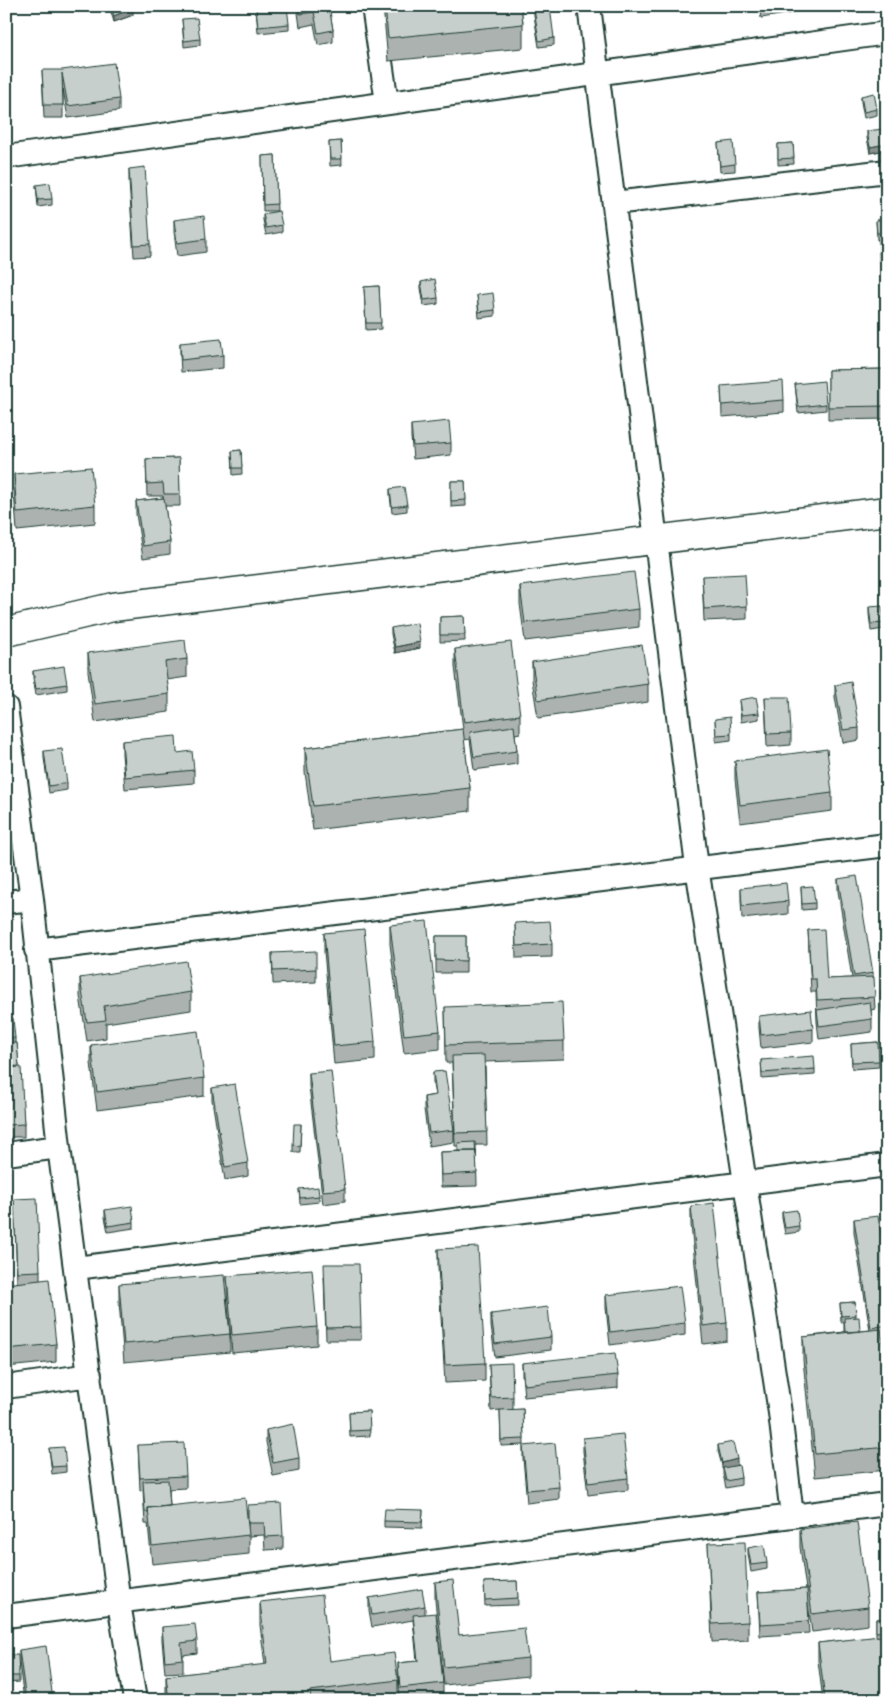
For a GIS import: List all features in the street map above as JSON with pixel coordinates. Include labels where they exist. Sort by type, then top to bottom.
[{"type":"street","points":[[373,6],[387,103]]},
{"type":"street","points":[[589,6],[697,867],[781,1422],[792,1516]]},
{"type":"street","points":[[6,157],[887,33]]},
{"type":"street","points":[[614,203],[887,171]]},
{"type":"street","points":[[6,632],[113,607],[657,538],[887,511]]},
{"type":"street","points":[[6,707],[32,899],[36,950],[59,1147],[119,1603],[135,1700]]},
{"type":"street","points":[[36,950],[887,845]]},
{"type":"street","points":[[6,902],[32,899]]},
{"type":"street","points":[[6,1154],[59,1147]]},
{"type":"street","points":[[76,1268],[745,1181],[887,1165]]},
{"type":"street","points":[[6,1387],[90,1375]]},
{"type":"street","points":[[6,1616],[887,1504]]},
{"type":"building","points":[[111,6],[133,6],[133,8],[114,16]]},
{"type":"building","points":[[287,6],[289,24],[258,27],[256,8]]},
{"type":"building","points":[[299,6],[329,6],[333,30],[318,33],[314,12],[300,14]]},
{"type":"building","points":[[385,6],[521,6],[523,24],[388,38]]},
{"type":"building","points":[[760,6],[793,6],[793,7],[761,12]]},
{"type":"building","points":[[550,7],[554,38],[539,41],[534,9]]},
{"type":"building","points":[[197,18],[200,39],[184,41],[182,19]]},
{"type":"building","points":[[114,63],[119,99],[68,106],[62,73],[63,105],[44,105],[42,70],[62,70]]},
{"type":"building","points":[[874,93],[877,109],[864,112],[861,96]]},
{"type":"building","points":[[883,129],[886,144],[870,147],[867,131]]},
{"type":"building","points":[[341,141],[342,159],[330,159],[329,142]]},
{"type":"building","points":[[733,141],[735,164],[720,166],[718,143]]},
{"type":"building","points":[[793,143],[794,158],[778,159],[778,144]]},
{"type":"building","points":[[275,155],[277,204],[263,205],[262,156]]},
{"type":"building","points":[[145,167],[150,244],[134,245],[129,169]]},
{"type":"building","points":[[50,183],[52,199],[38,200],[36,185]]},
{"type":"building","points":[[279,211],[282,225],[266,228],[263,214]]},
{"type":"building","points":[[204,216],[206,239],[177,243],[174,220]]},
{"type":"building","points":[[876,220],[887,220],[887,233],[877,233]]},
{"type":"building","points":[[879,236],[887,236],[887,254],[879,254]]},
{"type":"building","points":[[435,279],[438,298],[424,300],[421,282]]},
{"type":"building","points":[[379,286],[381,323],[366,323],[364,287]]},
{"type":"building","points":[[493,293],[495,310],[479,312],[477,295]]},
{"type":"building","points":[[221,339],[223,355],[181,360],[180,343]]},
{"type":"building","points":[[887,369],[887,406],[828,407],[828,370]]},
{"type":"building","points":[[783,381],[784,400],[722,405],[721,386]]},
{"type":"building","points":[[824,381],[826,404],[798,407],[795,384]]},
{"type":"building","points":[[449,421],[451,443],[413,446],[411,425]]},
{"type":"building","points":[[241,450],[242,468],[233,468],[232,451]]},
{"type":"building","points":[[179,458],[180,494],[164,494],[163,483],[147,484],[146,459]]},
{"type":"building","points":[[91,467],[95,505],[17,513],[14,474]]},
{"type":"building","points":[[451,481],[465,481],[466,500],[451,501]]},
{"type":"building","points":[[404,487],[407,505],[392,507],[390,489]]},
{"type":"building","points":[[164,498],[170,542],[143,546],[136,501]]},
{"type":"building","points":[[634,572],[639,609],[525,623],[520,586]]},
{"type":"building","points":[[745,574],[747,606],[704,609],[702,576]]},
{"type":"building","points":[[882,606],[884,623],[871,624],[869,607]]},
{"type":"building","points":[[464,616],[465,635],[440,635],[440,617]]},
{"type":"building","points":[[417,623],[420,642],[395,647],[391,628]]},
{"type":"building","points":[[185,640],[187,659],[165,662],[169,694],[95,704],[88,653]]},
{"type":"building","points":[[511,642],[520,715],[464,722],[455,649]]},
{"type":"building","points":[[642,645],[648,684],[538,700],[532,662]]},
{"type":"building","points":[[64,666],[67,684],[36,689],[33,671]]},
{"type":"building","points":[[851,682],[859,728],[843,730],[835,685]]},
{"type":"building","points":[[756,697],[759,713],[741,715],[739,700]]},
{"type":"building","points":[[765,697],[789,697],[791,733],[767,734]]},
{"type":"building","points":[[730,717],[731,734],[716,735],[715,719]]},
{"type":"building","points":[[514,726],[517,751],[474,757],[470,732]]},
{"type":"building","points":[[463,729],[470,788],[313,806],[305,748]]},
{"type":"building","points":[[176,736],[177,753],[192,751],[194,770],[125,777],[122,741]]},
{"type":"building","points":[[62,749],[67,783],[49,786],[44,751]]},
{"type":"building","points":[[827,749],[832,793],[740,805],[735,761]]},
{"type":"building","points":[[857,876],[873,973],[854,976],[838,879]]},
{"type":"building","points":[[786,883],[788,901],[742,906],[741,888]]},
{"type":"building","points":[[813,886],[815,903],[802,904],[801,887]]},
{"type":"building","points":[[427,921],[440,1031],[404,1035],[390,925]]},
{"type":"building","points":[[550,921],[552,944],[516,946],[515,923]]},
{"type":"building","points":[[364,929],[375,1042],[334,1046],[324,933]]},
{"type":"building","points":[[824,929],[827,979],[874,977],[875,997],[817,1000],[816,979],[811,979],[808,930]]},
{"type":"building","points":[[436,936],[466,936],[466,961],[436,960]]},
{"type":"building","points":[[316,951],[316,969],[273,971],[272,953]]},
{"type":"building","points":[[186,961],[191,992],[104,1006],[106,1020],[87,1022],[80,978]]},
{"type":"building","points":[[887,990],[887,1034],[886,1034],[881,991]]},
{"type":"building","points":[[562,1002],[564,1041],[446,1045],[445,1007]]},
{"type":"building","points":[[870,1002],[872,1019],[819,1026],[817,1010]]},
{"type":"building","points":[[811,1010],[813,1029],[761,1035],[759,1016]]},
{"type":"building","points":[[13,1018],[15,1038],[6,1039],[6,1019]]},
{"type":"building","points":[[198,1031],[204,1078],[97,1092],[91,1045]]},
{"type":"building","points":[[878,1042],[879,1061],[852,1062],[851,1044]]},
{"type":"building","points":[[6,1043],[17,1043],[19,1066],[6,1067]]},
{"type":"building","points":[[484,1055],[487,1132],[455,1133],[452,1056]]},
{"type":"building","points":[[814,1056],[815,1069],[762,1073],[761,1060]]},
{"type":"building","points":[[21,1067],[24,1124],[6,1125],[6,1068]]},
{"type":"building","points":[[331,1071],[345,1189],[323,1191],[309,1073]]},
{"type":"building","points":[[445,1071],[454,1130],[429,1133],[424,1097],[436,1095],[433,1072]]},
{"type":"building","points":[[235,1084],[248,1163],[225,1167],[212,1088]]},
{"type":"building","points":[[294,1124],[301,1124],[300,1146],[293,1145]]},
{"type":"building","points":[[475,1142],[476,1151],[459,1151],[458,1143]]},
{"type":"building","points":[[476,1151],[477,1173],[441,1175],[440,1152]]},
{"type":"building","points":[[318,1187],[319,1196],[300,1198],[299,1189]]},
{"type":"building","points":[[37,1198],[40,1271],[17,1272],[14,1199]]},
{"type":"building","points":[[714,1203],[727,1323],[703,1326],[691,1206]]},
{"type":"building","points":[[132,1206],[134,1222],[108,1226],[105,1210]]},
{"type":"building","points":[[797,1210],[799,1226],[785,1228],[782,1212]]},
{"type":"building","points":[[878,1216],[887,1272],[887,1325],[871,1328],[854,1219]]},
{"type":"building","points":[[478,1247],[485,1363],[445,1365],[438,1249]]},
{"type":"building","points":[[324,1264],[359,1264],[361,1327],[326,1328]]},
{"type":"building","points":[[312,1269],[317,1327],[232,1335],[227,1276]]},
{"type":"building","points":[[224,1275],[230,1334],[124,1344],[119,1284]]},
{"type":"building","points":[[49,1279],[56,1344],[6,1349],[6,1284]]},
{"type":"building","points":[[680,1286],[685,1323],[610,1332],[606,1295]]},
{"type":"building","points":[[855,1302],[856,1315],[841,1316],[840,1303]]},
{"type":"building","points":[[548,1307],[551,1337],[495,1344],[491,1314]]},
{"type":"building","points":[[859,1317],[860,1331],[845,1332],[844,1318]]},
{"type":"building","points":[[881,1329],[887,1385],[887,1447],[815,1454],[803,1337]]},
{"type":"building","points":[[615,1353],[618,1375],[524,1385],[522,1363]]},
{"type":"building","points":[[512,1363],[513,1397],[491,1398],[489,1364]]},
{"type":"building","points":[[523,1409],[524,1439],[501,1440],[500,1410]]},
{"type":"building","points":[[369,1411],[370,1430],[350,1431],[349,1412]]},
{"type":"building","points":[[293,1424],[299,1458],[273,1463],[266,1430]]},
{"type":"building","points":[[623,1434],[628,1478],[588,1483],[583,1438]]},
{"type":"building","points":[[733,1442],[737,1459],[722,1463],[718,1445]]},
{"type":"building","points":[[184,1443],[186,1476],[140,1478],[138,1445]]},
{"type":"building","points":[[555,1443],[559,1487],[527,1490],[523,1446]]},
{"type":"building","points":[[64,1447],[66,1466],[52,1467],[49,1448]]},
{"type":"building","points":[[739,1465],[741,1478],[726,1481],[723,1468]]},
{"type":"building","points":[[168,1480],[170,1506],[148,1508],[148,1512],[145,1512],[143,1481]]},
{"type":"building","points":[[245,1498],[249,1535],[152,1546],[148,1508]]},
{"type":"building","points":[[281,1503],[283,1536],[265,1537],[264,1523],[248,1523],[248,1505]]},
{"type":"building","points":[[385,1509],[423,1510],[422,1522],[384,1521]]},
{"type":"building","points":[[857,1522],[868,1607],[812,1614],[800,1529]]},
{"type":"building","points":[[745,1542],[748,1622],[712,1624],[708,1543]]},
{"type":"building","points":[[764,1545],[767,1563],[751,1565],[748,1548]]},
{"type":"building","points":[[453,1580],[459,1635],[524,1628],[528,1658],[444,1667],[435,1582]]},
{"type":"building","points":[[517,1581],[518,1598],[485,1600],[484,1582]]},
{"type":"building","points":[[422,1589],[425,1606],[372,1615],[369,1598]]},
{"type":"building","points":[[807,1589],[809,1621],[760,1624],[758,1592]]},
{"type":"building","points":[[322,1595],[330,1661],[394,1653],[398,1680],[310,1691],[311,1700],[169,1700],[166,1676],[267,1664],[260,1602]]},
{"type":"building","points":[[436,1613],[443,1683],[400,1688],[398,1663],[418,1661],[413,1615]]},
{"type":"building","points":[[887,1618],[887,1631],[876,1632],[876,1619]]},
{"type":"building","points":[[195,1624],[197,1641],[181,1643],[183,1659],[165,1661],[162,1627]]},
{"type":"building","points":[[880,1636],[887,1700],[825,1700],[818,1643]]},
{"type":"building","points":[[46,1646],[53,1700],[26,1700],[19,1650]]},
{"type":"building","points":[[7,1655],[18,1655],[19,1676],[8,1676]]}]
